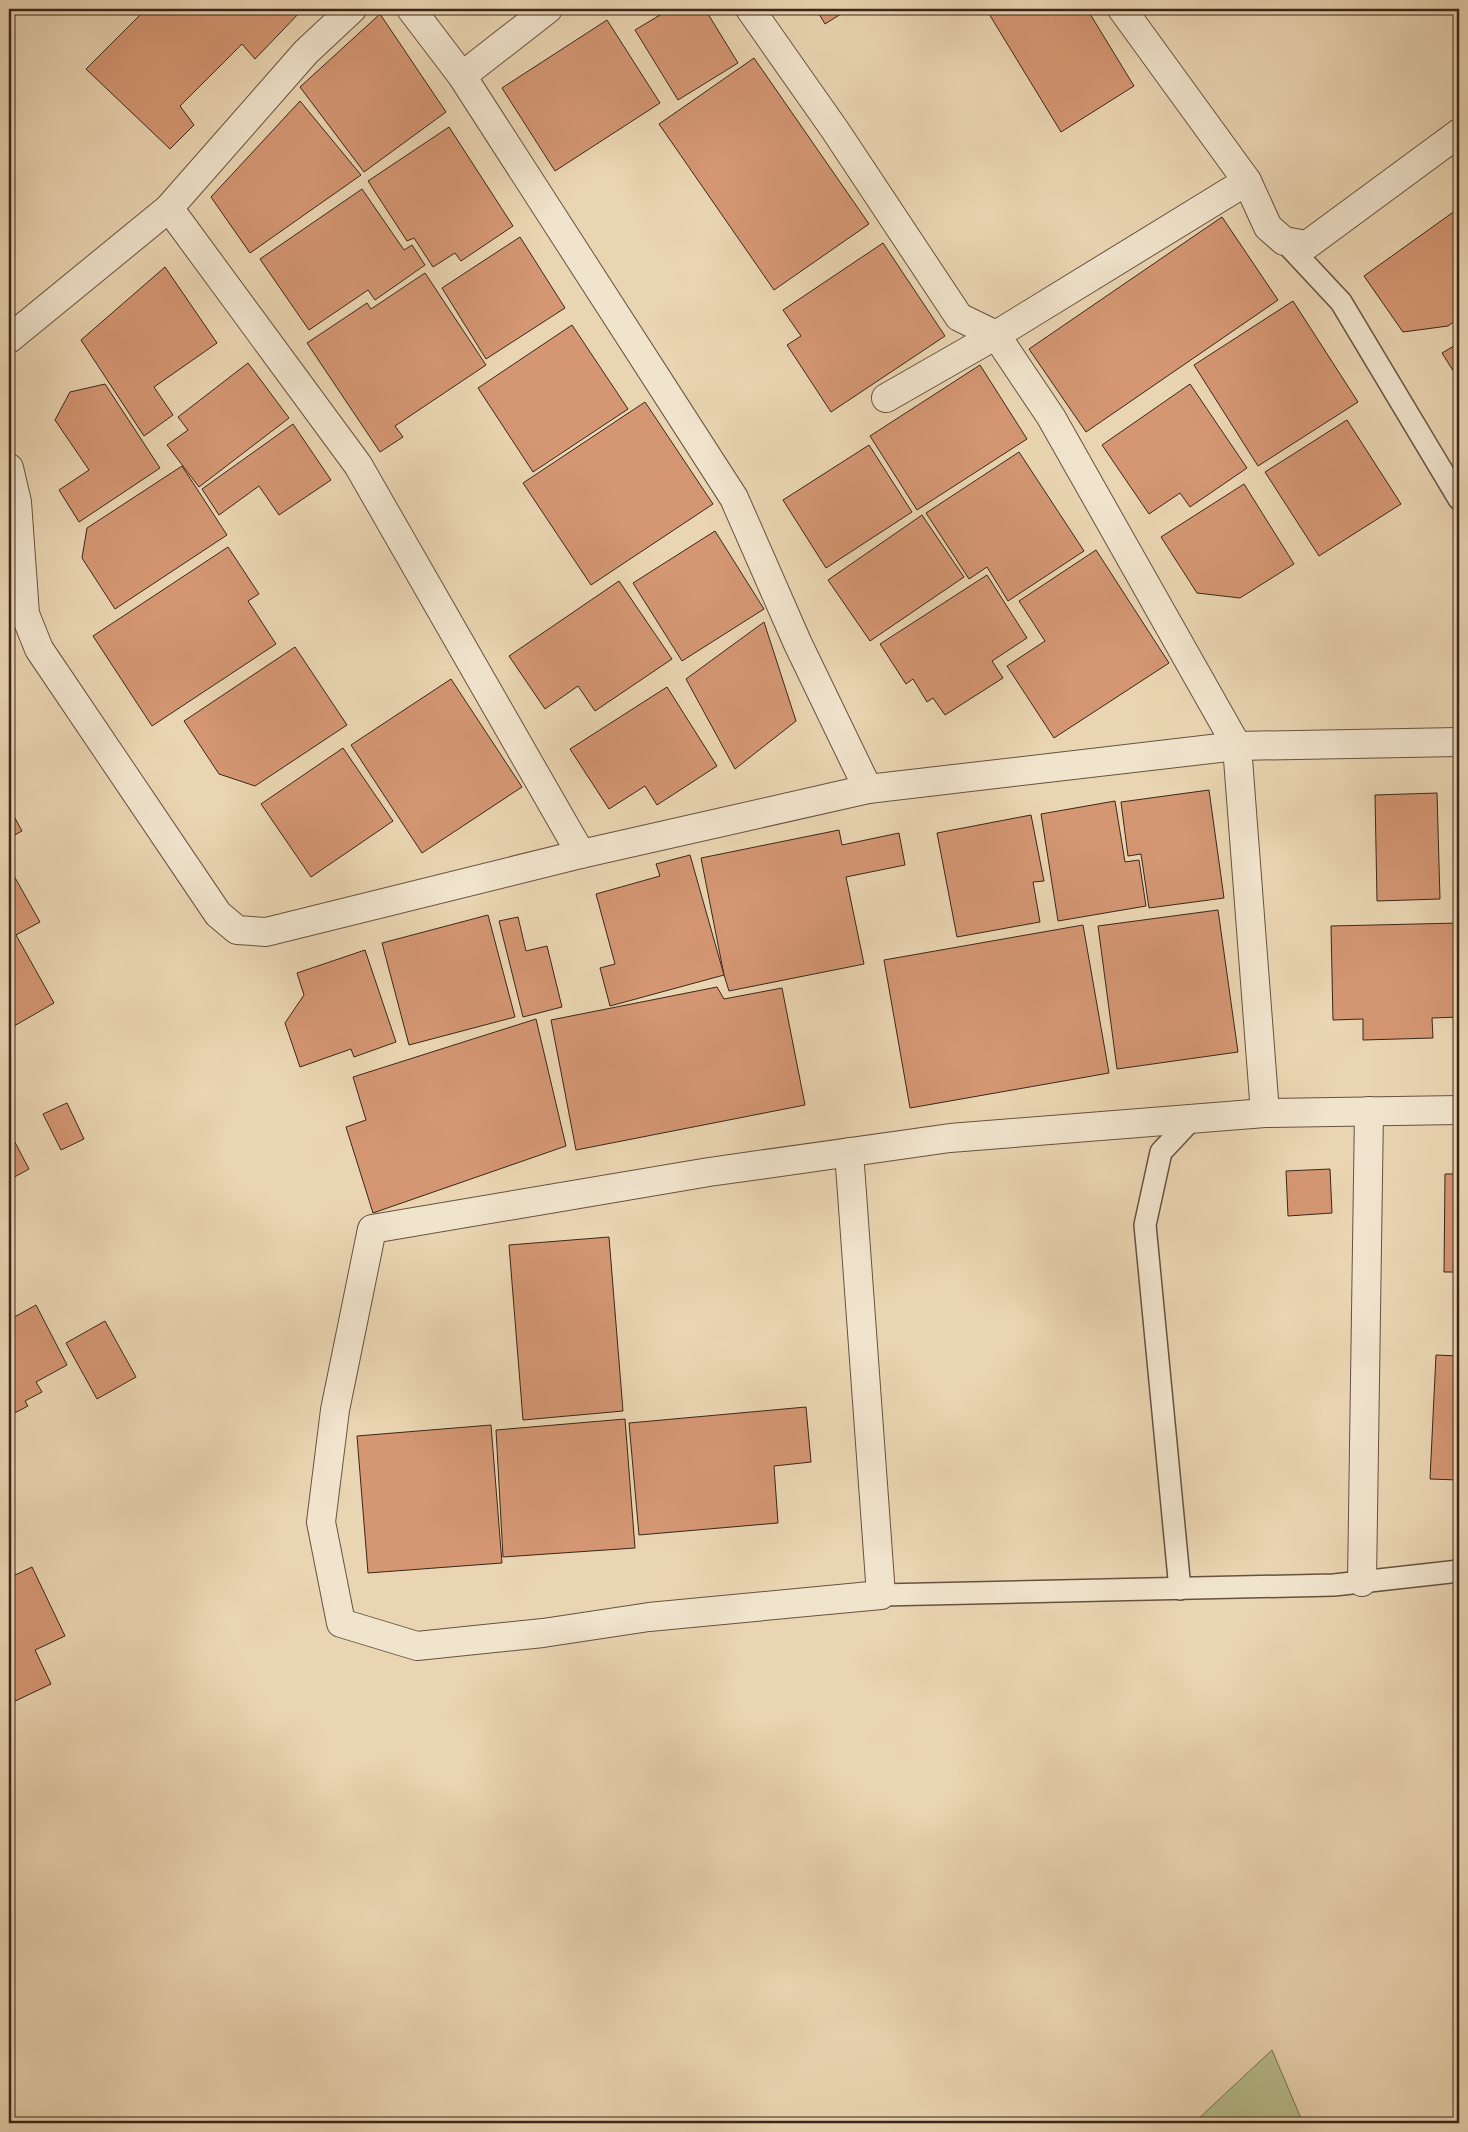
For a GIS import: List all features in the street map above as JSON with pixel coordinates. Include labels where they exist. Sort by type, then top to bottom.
[{"type":"street","points":[[9,339],[169,208],[306,52],[352,9]]},
{"type":"street","points":[[411,9],[462,76],[734,498],[798,644],[868,788]]},
{"type":"street","points":[[462,76],[548,9]]},
{"type":"street","points":[[750,9],[836,130],[958,317],[996,335],[1051,418],[1237,746],[1265,1113]]},
{"type":"street","points":[[1122,9],[1247,182],[1268,226],[1284,241],[1307,245],[1459,133]]},
{"type":"street","points":[[886,398],[996,335],[1247,182]]},
{"type":"street","points":[[169,208],[358,465],[581,854]]},
{"type":"street","points":[[9,468],[17,502],[25,614],[39,650],[218,914],[237,930],[266,932],[581,854],[868,788],[1237,746],[1459,742]]},
{"type":"street","points":[[849,1152],[881,1595],[649,1617],[544,1634],[417,1646],[341,1622],[321,1522],[335,1410],[372,1229],[709,1172],[849,1152],[950,1138],[1265,1113],[1459,1110]]},
{"type":"street","points":[[1362,1582],[1369,1111]]},
{"type":"lane","points":[[1284,241],[1341,302],[1459,499]]},
{"type":"lane","points":[[1180,1588],[1145,1225],[1162,1152],[1192,1119]]},
{"type":"lane","points":[[881,1595],[1334,1585],[1459,1571]]},
{"type":"green space","points":[[1272,2050],[1303,2123],[1196,2123],[1197,2120]]},
{"type":"building","points":[[146,9],[303,9],[255,59],[242,44],[180,106],[194,125],[170,149],[86,69]]},
{"type":"building","points":[[670,9],[705,9],[738,63],[678,100],[635,30]]},
{"type":"building","points":[[816,9],[849,9],[825,24]]},
{"type":"building","points":[[986,9],[1087,9],[1134,86],[1061,132]]},
{"type":"building","points":[[380,14],[446,112],[364,172],[300,87]]},
{"type":"building","points":[[607,20],[660,103],[555,171],[502,88]]},
{"type":"building","points":[[754,58],[869,224],[774,290],[659,124]]},
{"type":"building","points":[[300,101],[361,175],[250,253],[211,197]]},
{"type":"building","points":[[449,127],[513,226],[461,261],[455,253],[433,267],[414,238],[407,241],[368,181]]},
{"type":"building","points":[[362,189],[404,250],[412,245],[425,265],[375,300],[368,290],[309,330],[260,259]]},
{"type":"building","points":[[1459,208],[1459,318],[1448,326],[1403,332],[1364,276]]},
{"type":"building","points":[[1222,217],[1278,300],[1086,432],[1029,349]]},
{"type":"building","points":[[520,237],[565,308],[486,359],[442,288]]},
{"type":"building","points":[[883,243],[945,336],[831,412],[787,345],[801,336],[783,310]]},
{"type":"building","points":[[165,267],[217,343],[154,387],[173,415],[144,436],[81,340]]},
{"type":"building","points":[[425,273],[486,365],[395,426],[403,437],[380,452],[307,343],[367,303],[371,309]]},
{"type":"building","points":[[1293,301],[1358,402],[1258,466],[1194,365]]},
{"type":"building","points":[[572,325],[628,409],[533,472],[478,388]]},
{"type":"building","points":[[1459,343],[1459,380],[1442,353]]},
{"type":"building","points":[[248,363],[289,418],[199,487],[167,445],[188,430],[178,417]]},
{"type":"building","points":[[980,365],[1027,439],[917,510],[870,436]]},
{"type":"building","points":[[105,384],[160,468],[79,522],[59,490],[89,470],[55,420],[70,392]]},
{"type":"building","points":[[1190,384],[1247,468],[1190,507],[1180,493],[1149,514],[1102,445]]},
{"type":"building","points":[[645,402],[713,504],[591,585],[523,483]]},
{"type":"building","points":[[1347,420],[1401,504],[1319,556],[1265,472]]},
{"type":"building","points":[[293,424],[331,480],[279,515],[259,486],[219,515],[202,489]]},
{"type":"building","points":[[869,445],[912,512],[826,568],[783,500]]},
{"type":"building","points":[[1019,452],[1084,551],[1008,601],[987,567],[969,579],[926,513]]},
{"type":"building","points":[[182,466],[227,535],[115,609],[82,558],[87,528]]},
{"type":"building","points":[[1244,484],[1294,564],[1240,598],[1197,593],[1161,537]]},
{"type":"building","points":[[922,515],[964,577],[870,641],[828,580]]},
{"type":"building","points":[[715,531],[764,609],[682,661],[633,583]]},
{"type":"building","points":[[228,547],[259,594],[248,601],[276,644],[152,726],[93,636]]},
{"type":"building","points":[[1096,550],[1169,663],[1054,738],[1007,666],[1045,641],[1019,601]]},
{"type":"building","points":[[987,575],[1027,638],[992,661],[1003,678],[945,715],[933,698],[927,702],[913,679],[906,684],[880,644]]},
{"type":"building","points":[[619,581],[672,659],[595,711],[578,686],[545,709],[509,656]]},
{"type":"building","points":[[764,622],[796,721],[735,769],[686,679]]},
{"type":"building","points":[[295,647],[347,725],[255,786],[219,774],[184,721]]},
{"type":"building","points":[[451,679],[522,787],[422,853],[351,745]]},
{"type":"building","points":[[667,687],[717,766],[657,805],[645,786],[609,809],[570,749]]},
{"type":"building","points":[[343,748],[393,821],[311,877],[261,804]]},
{"type":"building","points":[[1209,790],[1224,898],[1149,908],[1141,854],[1128,856],[1121,802]]},
{"type":"building","points":[[1437,793],[1440,899],[1377,901],[1375,795]]},
{"type":"building","points":[[1115,801],[1125,862],[1139,860],[1146,906],[1058,921],[1041,814]]},
{"type":"building","points":[[9,807],[22,831],[9,838]]},
{"type":"building","points":[[1031,815],[1044,881],[1033,882],[1040,922],[957,937],[937,833]]},
{"type":"building","points":[[839,830],[842,845],[899,833],[905,865],[846,877],[864,964],[729,991],[724,975],[701,858]]},
{"type":"building","points":[[690,855],[724,975],[610,1006],[600,968],[615,964],[596,894],[660,876],[656,864]]},
{"type":"building","points":[[9,867],[40,922],[16,935],[54,1003],[9,1029]]},
{"type":"building","points":[[1218,910],[1238,1052],[1117,1069],[1098,926]]},
{"type":"building","points":[[488,915],[515,1017],[409,1045],[382,943]]},
{"type":"building","points":[[518,917],[526,951],[547,946],[562,1007],[523,1017],[499,921]]},
{"type":"building","points":[[1459,923],[1459,1017],[1432,1018],[1433,1038],[1363,1040],[1363,1019],[1333,1020],[1331,926]]},
{"type":"building","points":[[1083,925],[1109,1073],[910,1108],[884,960]]},
{"type":"building","points":[[365,950],[396,1042],[354,1057],[351,1049],[300,1067],[285,1023],[304,995],[297,973]]},
{"type":"building","points":[[717,987],[724,999],[782,988],[805,1105],[576,1150],[551,1020]]},
{"type":"building","points":[[536,1019],[566,1146],[373,1213],[346,1127],[366,1120],[353,1077]]},
{"type":"building","points":[[67,1103],[84,1139],[61,1150],[43,1114]]},
{"type":"building","points":[[9,1131],[29,1169],[9,1180]]},
{"type":"building","points":[[1330,1169],[1332,1213],[1288,1216],[1286,1171]]},
{"type":"building","points":[[1445,1174],[1459,1174],[1459,1272],[1444,1272]]},
{"type":"building","points":[[609,1237],[623,1411],[523,1420],[509,1245]]},
{"type":"building","points":[[36,1305],[67,1365],[36,1382],[42,1392],[25,1401],[28,1406],[9,1416],[9,1337],[14,1334],[9,1320]]},
{"type":"building","points":[[105,1321],[136,1377],[97,1399],[66,1343]]},
{"type":"building","points":[[1436,1355],[1459,1356],[1459,1480],[1430,1479]]},
{"type":"building","points":[[806,1407],[811,1462],[774,1466],[778,1523],[639,1535],[629,1423]]},
{"type":"building","points":[[625,1419],[635,1548],[503,1557],[496,1430]]},
{"type":"building","points":[[491,1425],[502,1563],[368,1573],[357,1436]]},
{"type":"building","points":[[32,1567],[65,1636],[35,1650],[51,1684],[9,1704],[9,1578]]}]
